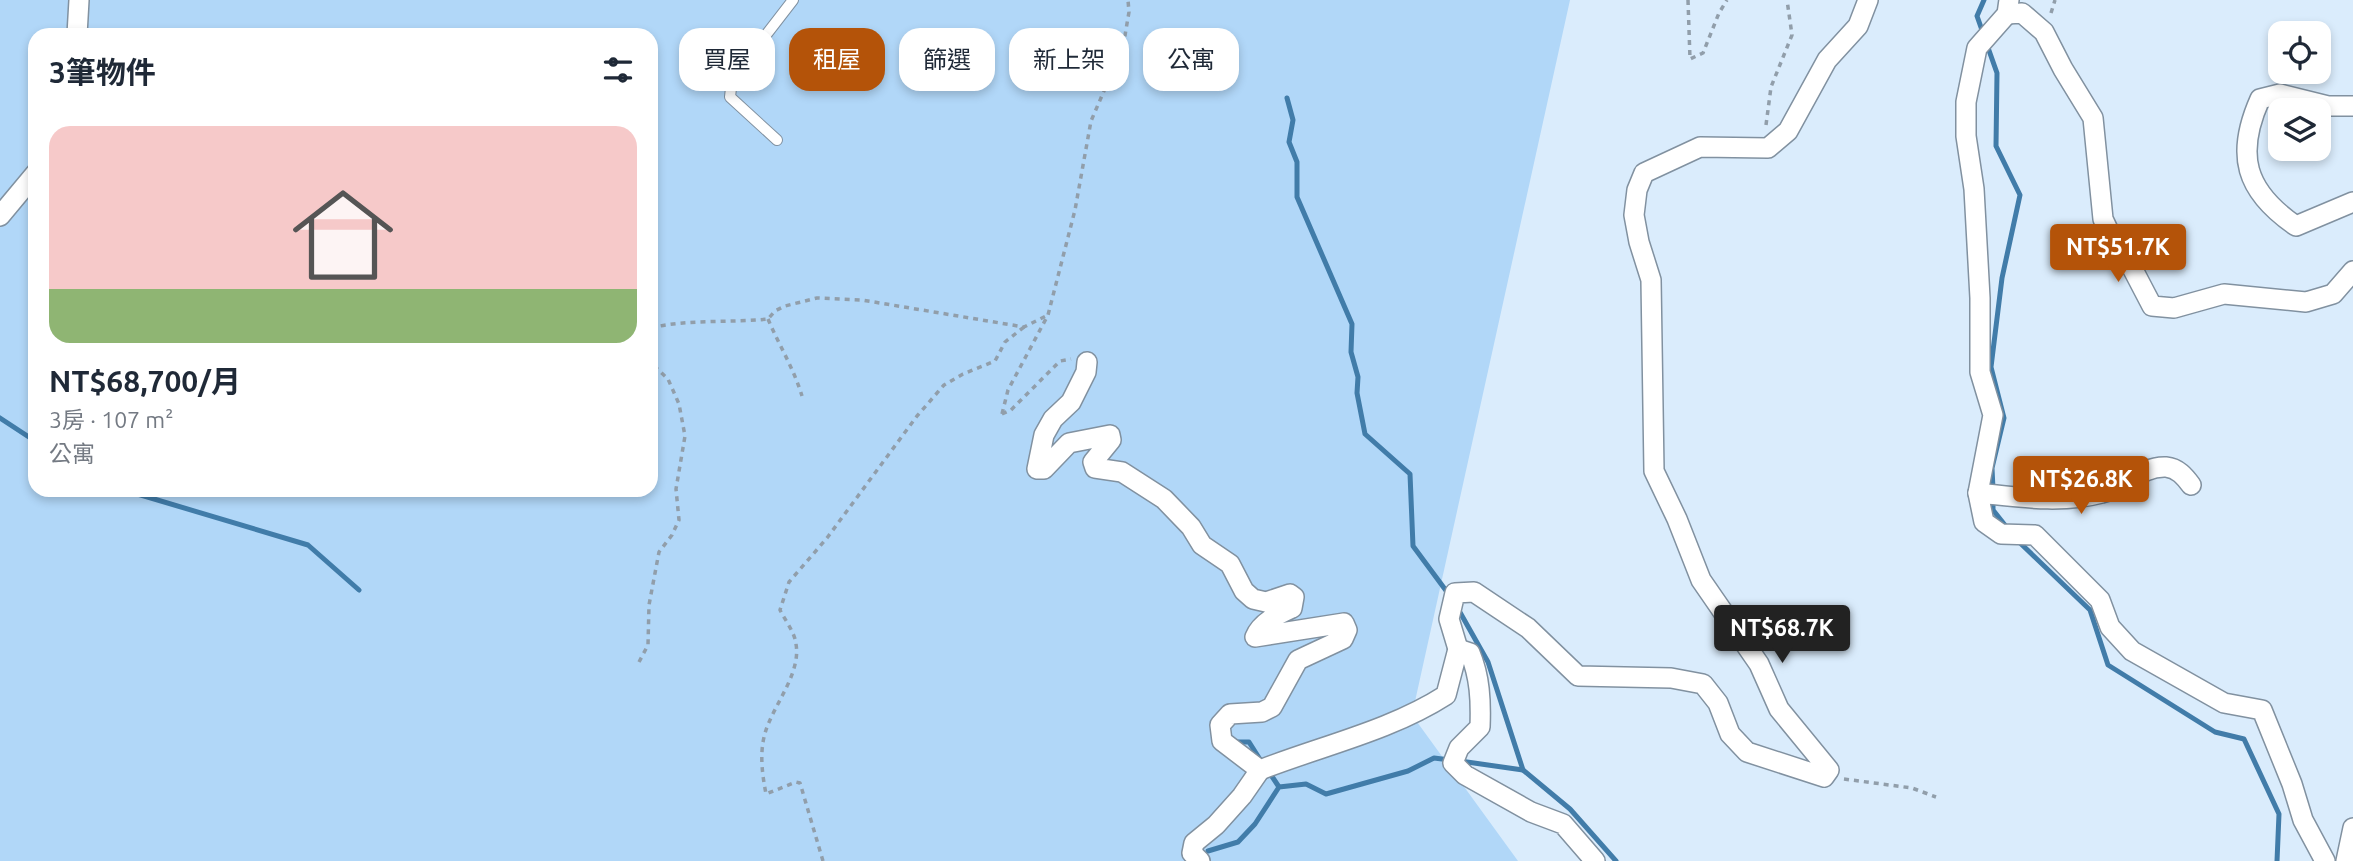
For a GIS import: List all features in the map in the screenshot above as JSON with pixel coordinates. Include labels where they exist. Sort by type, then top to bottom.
[{"type":"street","points":[[77,28],[79,0]]},
{"type":"street","points":[[1200,861],[1192,853],[1194,843],[1216,825],[1242,796],[1260,770],[1427,707],[1446,695],[1458,649],[1449,619],[1455,593],[1474,592],[1528,628],[1578,676],[1671,678],[1703,684],[1718,702],[1730,734],[1747,752],[1824,777],[1829,770],[1825,763],[1779,709],[1759,664],[1701,580],[1677,519],[1654,471],[1651,280],[1634,215],[1637,190],[1644,173],[1700,147],[1768,148],[1788,131],[1827,60],[1858,26],[1868,0]]},
{"type":"street","points":[[2325,861],[2303,820],[2292,784],[2262,710],[2224,703],[2132,651],[2110,627],[2100,600],[2035,535],[2001,534],[1984,522],[1978,493],[1993,415],[1980,372],[1975,189],[1966,136],[1966,102],[1977,48],[2008,7],[2022,13],[2045,32],[2063,69],[2094,118],[2103,219],[2112,238],[2129,260],[2152,306],[2174,308],[2224,294],[2306,302],[2333,294],[2353,271]]},
{"type":"street","points":[[2353,106],[2329,106],[2280,94],[2260,99],[2249,123],[2245,160],[2255,186],[2279,214],[2296,226],[2353,202]]},
{"type":"street","points":[[0,216],[28,182]]},
{"type":"street","points":[[1087,362],[1086,372],[1071,402],[1053,419],[1044,435],[1037,470],[1044,469],[1069,443],[1110,435],[1109,444],[1093,462],[1095,468],[1122,472],[1164,499],[1191,527],[1202,545],[1230,564],[1244,591],[1253,599],[1266,602],[1290,594],[1294,597],[1292,608],[1273,617],[1257,631],[1255,637],[1344,623],[1347,630],[1343,639],[1298,660],[1272,708],[1262,712],[1230,715],[1220,725],[1222,741],[1260,770]]},
{"type":"street","points":[[1978,493],[2046,499],[2103,493],[2145,470],[2168,467],[2182,473],[2191,485]]},
{"type":"street","points":[[1458,649],[1470,653],[1476,669],[1481,701],[1480,727],[1459,748],[1453,763],[1465,775],[1531,813],[1563,824],[1595,861]]},
{"type":"street","points":[[2346,861],[2353,828]]},
{"type":"lane","points":[[777,140],[730,97],[732,79],[793,0]]},
{"type":"path","points":[[1087,362],[1069,359],[1060,361],[1011,410],[1002,414],[1008,390],[1048,315],[1074,210],[1091,121],[1123,47],[1129,12],[1128,0]]},
{"type":"path","points":[[1688,0],[1690,59],[1703,52],[1727,0]]},
{"type":"path","points":[[1768,148],[1766,124],[1771,87],[1792,35],[1787,0]]},
{"type":"path","points":[[658,326],[670,323],[768,319],[785,306],[817,298],[862,300],[1024,327]]},
{"type":"path","points":[[823,861],[800,783],[796,782],[766,794],[762,758],[765,732],[777,702],[793,675],[796,644],[780,610],[789,582],[827,538],[917,416],[944,385],[995,361],[1005,342],[1024,327],[1048,315]]},
{"type":"path","points":[[768,319],[795,372],[802,396]]},
{"type":"path","points":[[639,662],[648,645],[649,605],[659,552],[679,520],[676,489],[685,436],[679,404],[668,379],[658,370]]},
{"type":"path","points":[[1824,777],[1912,788],[1936,797]]},
{"type":"shaded area","points":[[0,0],[1570,0],[1412,715],[1518,861],[0,861]]},
{"type":"waterway","points":[[1983,33],[1977,16],[1984,0]]},
{"type":"waterway","points":[[1986,42],[1997,73],[1996,146],[2020,195],[2002,278],[1991,367],[2004,418],[1992,468],[1993,489]]},
{"type":"waterway","points":[[1287,98],[1293,120],[1289,142],[1297,162],[1297,197],[1352,324],[1351,352],[1358,377],[1357,393],[1365,434],[1410,474],[1413,546],[1450,596]]},
{"type":"waterway","points":[[0,418],[28,436]]},
{"type":"waterway","points":[[147,497],[308,545],[359,590]]},
{"type":"waterway","points":[[1993,499],[1993,510],[2008,529]]},
{"type":"waterway","points":[[2016,539],[2090,610],[2108,665],[2215,732],[2244,739],[2279,814],[2277,861]]},
{"type":"waterway","points":[[1457,607],[1488,662],[1523,770],[1570,809],[1616,861]]},
{"type":"waterway","points":[[1236,742],[1249,742],[1261,761]]},
{"type":"waterway","points":[[1208,851],[1238,842],[1255,824],[1279,787],[1306,784],[1326,794],[1408,771],[1434,758],[1450,760]]},
{"type":"waterway","points":[[1460,761],[1523,770]]},
{"type":"waterway","points":[[1269,772],[1279,787]]}]
